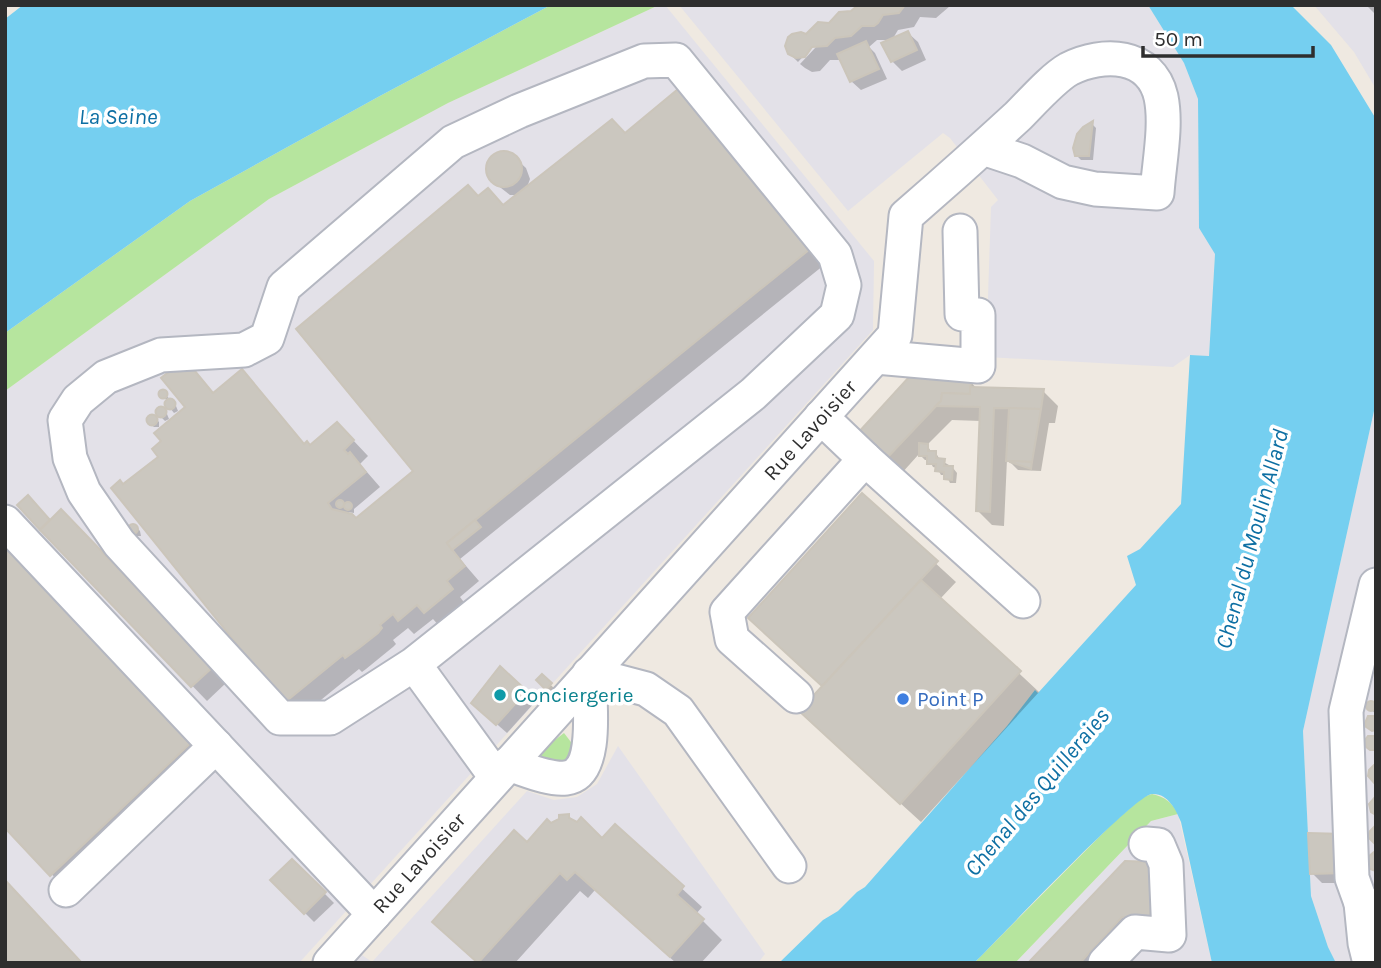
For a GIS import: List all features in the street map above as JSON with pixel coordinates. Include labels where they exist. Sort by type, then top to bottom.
[{"type":"street","name":"Rue Lavoisier","points":[[330,963],[895,335],[905,216],[976,155],[1067,70],[1096,59],[1133,61],[1153,78],[1161,97],[1162,125],[1157,193],[1095,188],[1063,182],[1022,161],[976,155]]},
{"type":"street","points":[[676,60],[835,255],[844,285],[837,315],[754,394],[414,664],[330,718],[280,718],[118,543],[84,492],[70,458],[65,420],[78,400],[106,377],[161,355],[244,350],[267,338],[284,287],[453,142],[519,111],[644,61],[676,60]]},
{"type":"street","points":[[876,357],[978,366],[978,314],[961,314],[960,231]]},
{"type":"street","points":[[821,417],[1023,601]]},
{"type":"street","points":[[796,696],[732,639],[727,612],[865,459]]},
{"type":"street","points":[[5,522],[374,914]]},
{"type":"street","points":[[1370,963],[1365,943],[1368,905],[1352,878],[1346,711],[1376,585]]},
{"type":"street","points":[[414,664],[502,771],[567,778],[577,774],[583,767],[590,745],[589,674],[646,689],[678,711],[789,866]]},
{"type":"street","points":[[66,890],[216,746]]},
{"type":"street","points":[[1105,963],[1135,932],[1169,935],[1166,864],[1158,845],[1146,844]]},
{"type":"shaded area","points":[[659,5],[665,5],[874,261],[873,330],[299,963],[5,963],[5,391],[269,199],[448,103]]},
{"type":"shaded area","points":[[679,5],[1148,5],[1184,63],[1198,99],[1199,228],[1215,253],[1209,356],[1190,355],[1173,367],[986,357],[991,207],[998,200],[950,138],[943,133],[848,211]]},
{"type":"shaded area","points":[[1314,5],[1376,5],[1376,89],[1354,52]]},
{"type":"shaded area","points":[[1376,402],[1376,963],[1336,963],[1311,896],[1303,731]]},
{"type":"shaded area","points":[[618,746],[765,954],[758,963],[355,963],[362,955],[372,962],[527,791],[554,800],[577,797],[597,784]]},
{"type":"shaded area","points":[[1178,814],[1212,963],[1015,963],[1151,821]]},
{"type":"green space","points":[[551,5],[659,5],[448,103],[269,199],[5,391],[5,333],[190,201]]},
{"type":"green space","points":[[564,733],[574,746],[565,764],[533,757]]},
{"type":"green space","points":[[1152,794],[1168,801],[1178,814],[1151,821],[1015,963],[974,963],[1114,822],[1143,797]]},
{"type":"water","name":"La Seine","points":[[23,5],[551,5],[190,201],[5,333],[5,19]]},
{"type":"water","points":[[1148,5],[1291,5],[1331,45],[1376,119],[1376,402],[1303,731],[1311,896],[1336,963],[1212,963],[1181,822],[1167,799],[1152,794],[1140,801],[1094,842],[974,963],[779,963],[823,920],[838,911],[865,887],[1007,726],[1035,690],[1038,693],[1136,585],[1127,556],[1140,549],[1181,504],[1190,355],[1209,356],[1215,254],[1199,228],[1198,99],[1184,63]]},
{"type":"building","points":[[858,5],[905,5],[899,13],[883,15],[874,26],[862,26],[851,36],[835,38],[827,46],[812,47],[805,57],[796,58],[788,54],[785,46],[792,34],[806,34],[818,22],[829,23],[839,12],[851,11]]},
{"type":"building","points":[[908,31],[917,50],[891,62],[881,43]]},
{"type":"building","points":[[866,41],[879,69],[850,82],[837,54]]},
{"type":"building","points":[[683,85],[815,245],[447,543],[465,566],[447,581],[453,589],[424,613],[417,605],[398,621],[393,614],[380,625],[382,628],[378,633],[345,658],[343,655],[284,703],[111,488],[120,480],[123,484],[158,457],[152,449],[161,441],[154,433],[185,407],[161,378],[185,359],[213,393],[242,369],[304,444],[307,441],[310,445],[337,422],[354,440],[344,450],[348,454],[350,452],[366,472],[328,503],[332,509],[352,514],[356,518],[413,471],[296,329],[468,185],[478,196],[488,188],[503,205],[612,119],[625,133]]},
{"type":"building","points":[[1093,121],[1089,156],[1075,156],[1073,148],[1077,134]]},
{"type":"building","points":[[504,151],[516,157],[522,169],[516,181],[504,187],[492,181],[486,169],[492,157]]},
{"type":"building","points":[[909,377],[971,379],[970,394],[942,393],[941,401],[885,460],[857,434]]},
{"type":"building","points":[[970,387],[1044,389],[1041,409],[994,408],[990,512],[976,511],[980,407],[936,406],[941,401],[942,393],[970,394]]},
{"type":"building","points":[[163,390],[167,394],[163,398],[159,394]]},
{"type":"building","points":[[170,399],[174,400],[174,408],[170,409],[166,408],[165,404],[166,400]]},
{"type":"building","points":[[161,407],[165,408],[165,416],[161,417],[157,416],[156,412],[157,408]]},
{"type":"building","points":[[1009,408],[1041,409],[1032,462],[1006,461]]},
{"type":"building","points":[[152,415],[156,416],[156,424],[152,425],[148,424],[147,420],[148,416]]},
{"type":"building","points":[[919,443],[928,444],[928,451],[936,451],[936,458],[945,459],[944,466],[953,466],[952,480],[944,479],[944,472],[935,471],[936,464],[927,464],[927,456],[919,456]]},
{"type":"building","points":[[1010,462],[1032,462],[1031,469]]},
{"type":"building","points":[[862,493],[938,561],[822,686],[748,618]]},
{"type":"building","points":[[28,495],[50,520],[40,530],[17,505]]},
{"type":"building","points":[[340,500],[344,504],[340,508],[336,504]]},
{"type":"building","points":[[348,502],[352,506],[348,510],[344,506]]},
{"type":"building","points":[[61,509],[213,667],[191,687],[40,530]]},
{"type":"building","points":[[475,520],[481,527],[452,550],[447,543]]},
{"type":"building","points":[[133,524],[138,529],[133,534],[128,529]]},
{"type":"building","points":[[5,540],[195,739],[50,876],[5,828]]},
{"type":"building","name":"Point P","points":[[921,580],[1021,671],[900,804],[799,711]]},
{"type":"building","name":"Conciergerie","points":[[500,666],[527,691],[496,725],[471,703]]},
{"type":"building","points":[[542,674],[552,683],[546,690],[536,680]]},
{"type":"building","points":[[1371,701],[1376,706],[1371,711],[1366,706]]},
{"type":"building","points":[[1368,716],[1376,716],[1376,730],[1372,731],[1366,727]]},
{"type":"building","points":[[1368,736],[1376,736],[1376,750],[1366,747],[1365,740]]},
{"type":"building","points":[[1376,765],[1376,785],[1368,776]]},
{"type":"building","points":[[1376,796],[1376,815],[1371,812],[1369,804]]},
{"type":"building","points":[[569,814],[569,818],[577,822],[581,817],[602,838],[615,824],[684,886],[677,895],[704,919],[670,957],[575,872],[567,880],[560,873],[478,963],[432,922],[514,830],[527,842],[547,819],[551,823],[559,819],[559,815]]},
{"type":"building","points":[[1376,826],[1376,845],[1368,837]]},
{"type":"building","points":[[1308,833],[1344,834],[1345,873],[1310,874]]},
{"type":"building","points":[[1374,852],[1376,871],[1370,869],[1368,863],[1368,857]]},
{"type":"building","points":[[292,859],[326,892],[304,914],[270,880]]},
{"type":"building","points":[[1125,861],[1154,862],[1150,918],[1122,917],[1080,963],[1028,963]]},
{"type":"building","points":[[5,880],[82,963],[5,963]]},
{"type":"place","name":"Conciergerie","points":[[500,695]]},
{"type":"place","name":"Point P","points":[[903,699]]},
{"type":"water label","name":"Chenal du Moulin Allard","points":[[1252,539]]},
{"type":"water label","name":"Chenal des Quilleraies","points":[[1037,792]]}]
